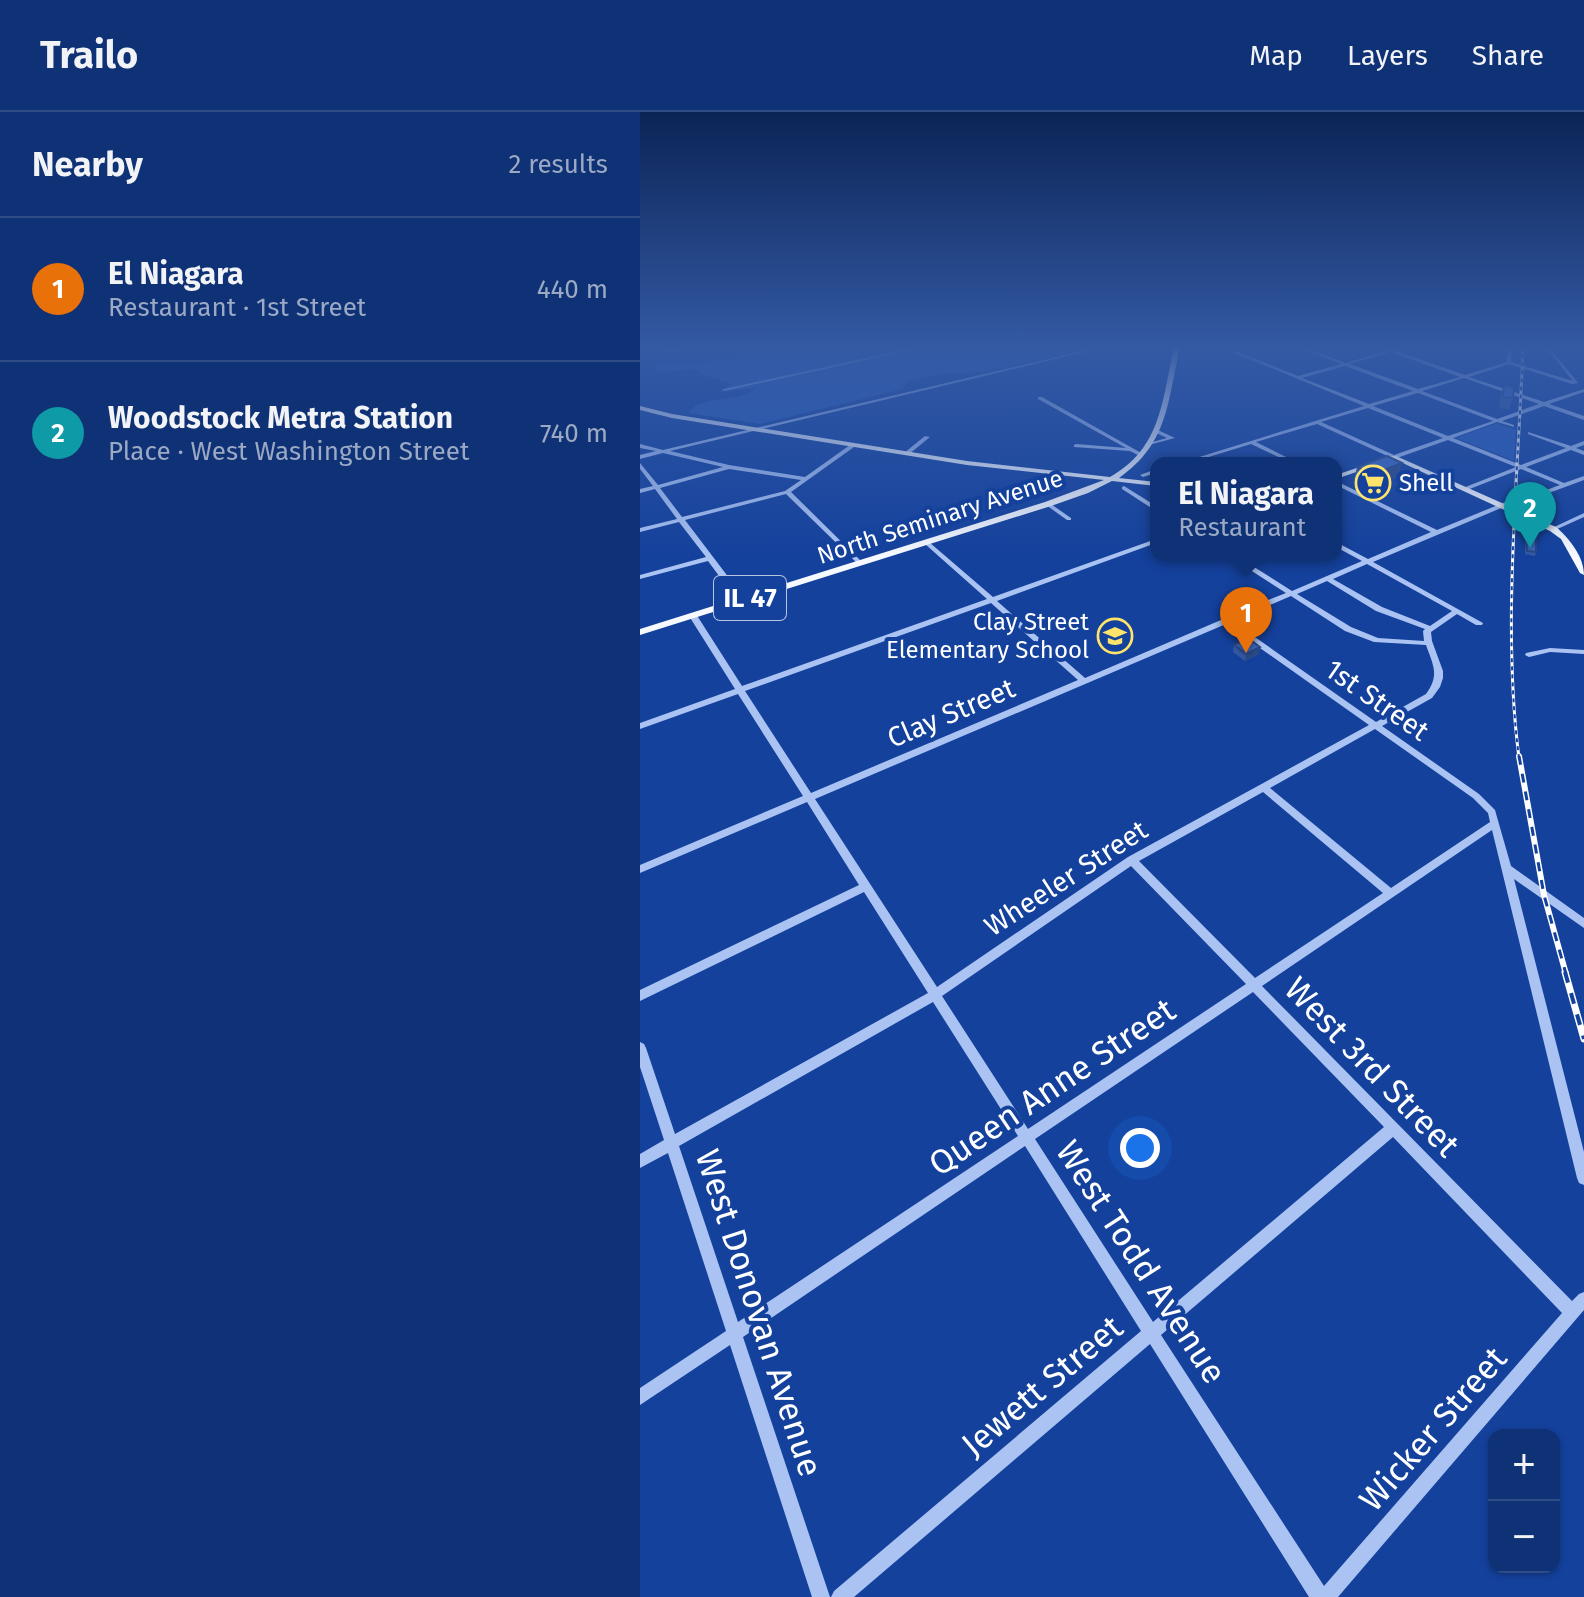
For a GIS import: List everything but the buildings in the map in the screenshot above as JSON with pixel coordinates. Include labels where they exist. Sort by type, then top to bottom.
[{"type":"main road","points":[[680,417],[906,454],[1081,477],[1144,479]]},
{"type":"main road","name":"IL 47","points":[[1114,480],[1125,472],[1147,445],[1161,417]]},
{"type":"main road","points":[[1342,478],[1394,457],[1553,529],[1564,538],[1584,573]]},
{"type":"main road","points":[[1125,472],[1150,482]]},
{"type":"main road","points":[[1081,477],[1097,483],[1097,488]]},
{"type":"main road","name":"North Seminary Avenue","points":[[640,632],[927,543],[1114,480]]},
{"type":"street","points":[[640,457],[801,417]]},
{"type":"street","points":[[1073,417],[1140,454]]},
{"type":"street","points":[[1204,457],[1337,417]]},
{"type":"street","points":[[1396,417],[1562,484]]},
{"type":"street","points":[[1489,417],[1512,426]]},
{"type":"street","points":[[1319,423],[1394,457],[1503,417]]},
{"type":"street","points":[[1147,445],[1172,438],[1156,431]]},
{"type":"street","points":[[1530,433],[1584,453]]},
{"type":"street","points":[[906,454],[927,437]]},
{"type":"street","points":[[1253,443],[1282,457]]},
{"type":"street","points":[[1465,489],[1584,443]]},
{"type":"street","points":[[640,446],[729,467],[807,479]]},
{"type":"street","points":[[640,530],[787,492],[852,446]]},
{"type":"street","points":[[1076,446],[1130,450]]},
{"type":"street","points":[[640,465],[742,601]]},
{"type":"street","points":[[640,491],[729,467]]},
{"type":"street","points":[[1144,479],[1150,475]]},
{"type":"street","name":"Clay Street","points":[[640,869],[1436,532],[1584,478]]},
{"type":"street","points":[[1342,483],[1436,532]]},
{"type":"street","points":[[1124,488],[1150,505]]},
{"type":"street","points":[[787,492],[861,564]]},
{"type":"street","points":[[1526,500],[1527,513]]},
{"type":"street","points":[[1048,504],[1069,519]]},
{"type":"street","points":[[1553,529],[1584,515]]},
{"type":"street","points":[[927,543],[1084,681]]},
{"type":"street","points":[[640,726],[1150,543]]},
{"type":"street","points":[[1342,547],[1479,623]]},
{"type":"street","points":[[640,577],[710,558]]},
{"type":"street","points":[[1240,561],[1360,634],[1396,642],[1428,643]]},
{"type":"street","points":[[1327,578],[1379,609],[1429,628],[1457,611]]},
{"type":"street","name":"West Todd Avenue","points":[[693,616],[1320,1597]]},
{"type":"street","name":"1st Street","points":[[1225,620],[1485,803],[1495,823]]},
{"type":"street","name":"Wheeler Street","points":[[640,1161],[935,995],[1132,860],[1429,696],[1437,687],[1441,671],[1428,643],[1429,628]]},
{"type":"street","points":[[1529,655],[1550,650],[1584,652]]},
{"type":"street","points":[[1264,788],[1390,893]]},
{"type":"street","points":[[1495,823],[1584,1178]]},
{"type":"street","name":"Queen Anne Street","points":[[640,1397],[1495,823]]},
{"type":"street","name":"West 3rd Street","points":[[1132,860],[1393,1128],[1578,1306]]},
{"type":"street","points":[[1508,869],[1584,924]]},
{"type":"street","points":[[640,996],[865,887]]},
{"type":"street","name":"West Donovan Avenue","points":[[640,1048],[821,1597]]},
{"type":"street","name":"Jewett Street","points":[[840,1597],[1393,1128]]},
{"type":"street","name":"Wicker Street","points":[[1326,1597],[1578,1306]]},
{"type":"shaded area","points":[[716,417],[787,417],[760,424]]},
{"type":"shaded area","points":[[1497,423],[1516,430],[1514,461],[1456,438]]},
{"type":"railway","points":[[1519,417],[1511,606],[1519,758]]},
{"type":"railway","points":[[1519,756],[1544,895],[1566,974]]},
{"type":"railway","points":[[1565,972],[1584,1039]]},
{"type":"place","name":"Shell","points":[[1373,483]]},
{"type":"place","name":"Woodstock Metra Station","points":[[1530,548]]},
{"type":"place","name":"Clay Street Elementary School","points":[[1115,636]]},
{"type":"place","name":"El Niagara","points":[[1246,653]]}]
